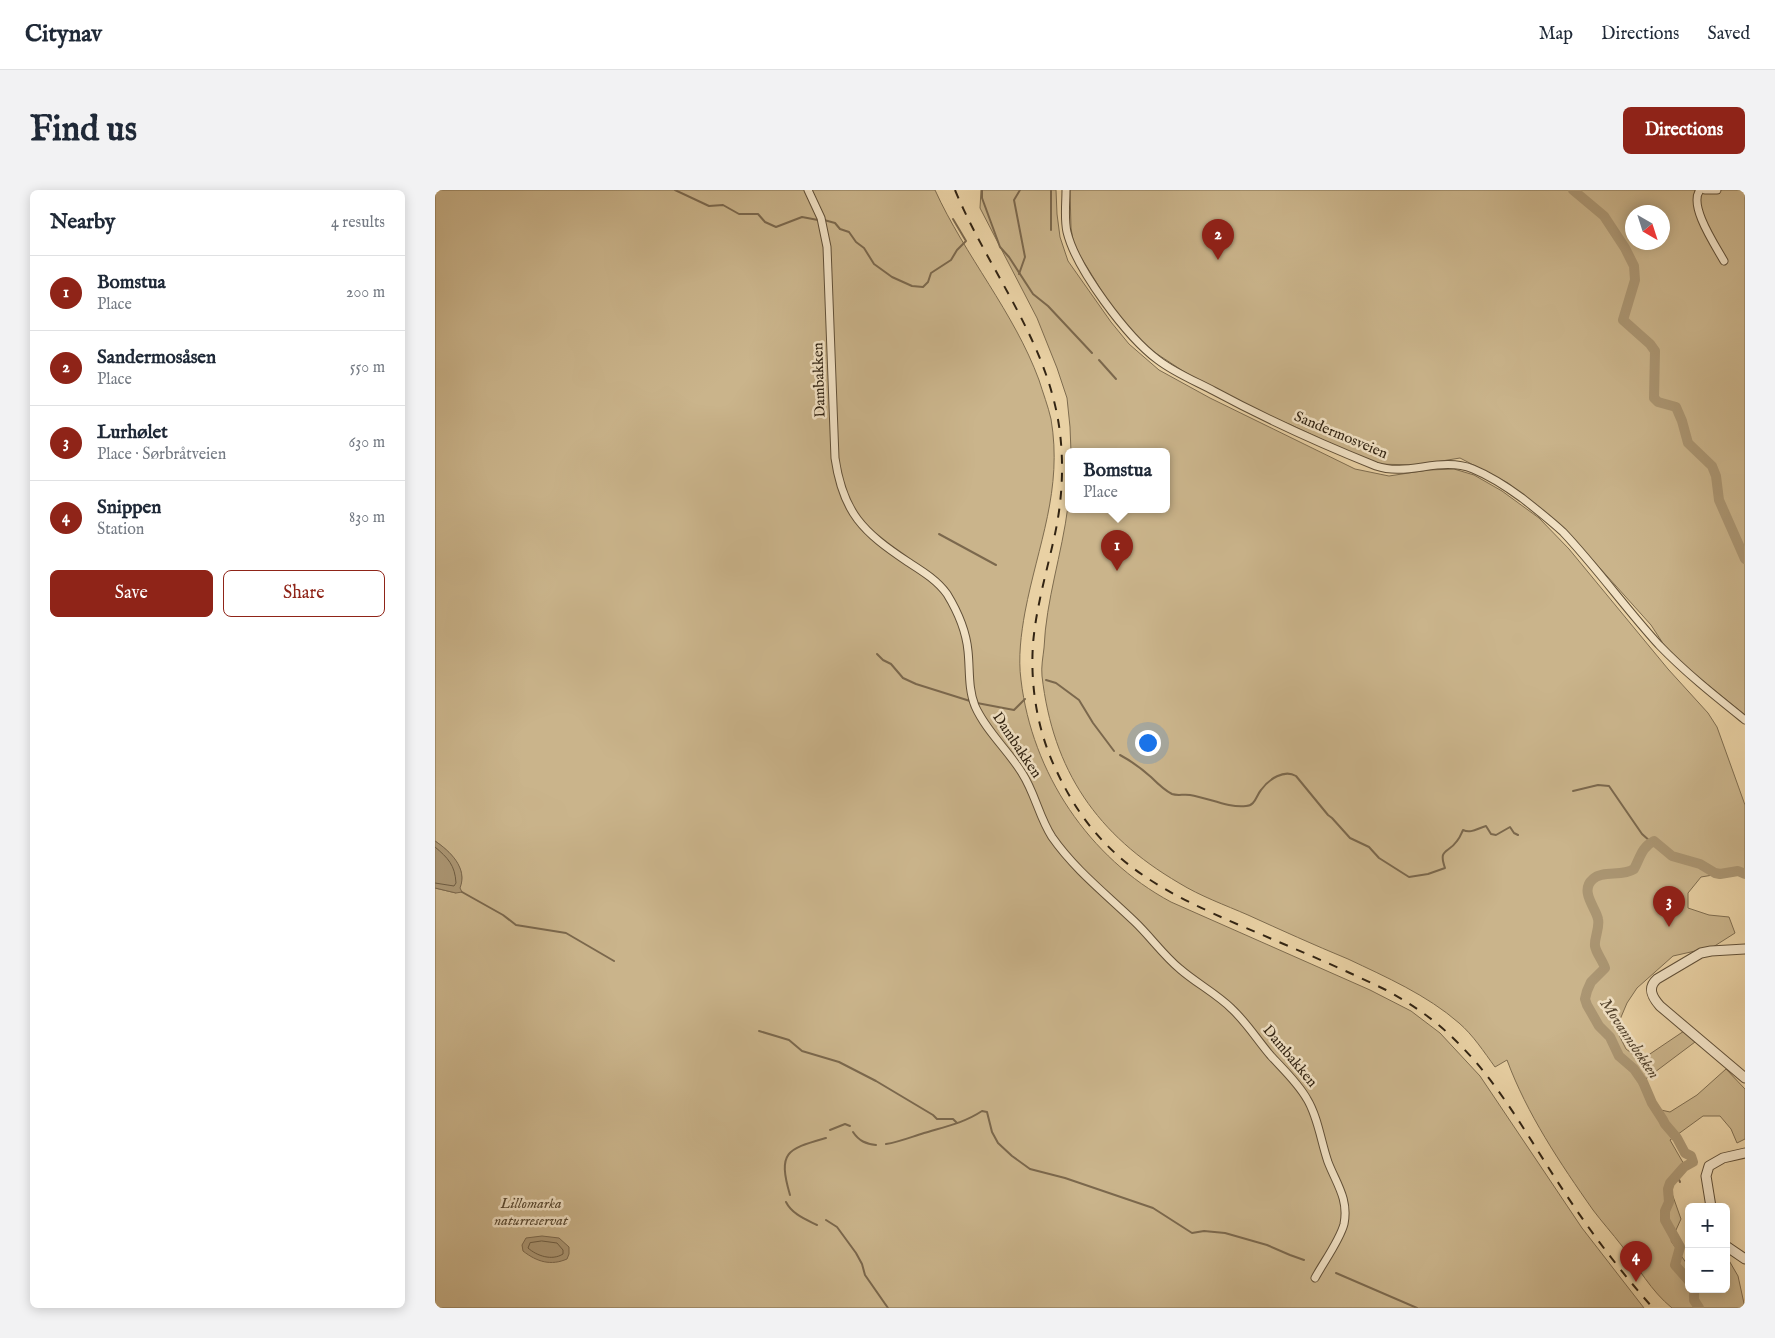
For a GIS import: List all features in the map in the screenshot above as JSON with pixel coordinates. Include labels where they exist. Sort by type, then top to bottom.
[{"type":"street","name":"Dambakken","points":[[808,190],[821,218],[827,247],[835,458],[842,493],[854,516],[867,531],[927,575],[945,592],[963,626],[968,648],[975,705],[987,726],[1022,772],[1043,820],[1057,843],[1088,879],[1134,921],[1175,965],[1232,1008],[1265,1049],[1297,1084],[1307,1099],[1313,1109],[1329,1164],[1342,1192],[1344,1212],[1344,1223],[1341,1231],[1315,1278]]},
{"type":"street","name":"Sandermosveien","points":[[1066,190],[1066,229],[1071,245],[1106,303],[1134,339],[1158,360],[1174,371],[1269,419],[1380,468],[1399,470],[1440,464],[1456,464],[1481,473],[1514,492],[1563,533],[1659,645],[1690,676],[1745,720]]},
{"type":"street","points":[[1700,190],[1696,195],[1696,207],[1724,261]]},
{"type":"street","points":[[1705,190],[1717,190]]},
{"type":"street","points":[[1745,949],[1701,953],[1657,979],[1653,983],[1651,990],[1653,997],[1660,1006],[1745,1078]]},
{"type":"street","points":[[1710,1203],[1706,1176],[1709,1166],[1723,1158],[1745,1153]]},
{"type":"street","points":[[1729,1248],[1745,1259]]},
{"type":"green space","name":"Lillomarka naturreservat","points":[[435,190],[935,190],[960,238],[1003,307],[1029,355],[1051,419],[1054,470],[1047,517],[1022,629],[1020,672],[1027,714],[1038,748],[1052,780],[1069,809],[1090,837],[1141,884],[1171,902],[1370,990],[1411,1011],[1440,1033],[1480,1076],[1582,1228],[1644,1308],[435,1308],[435,888],[456,893],[462,878],[461,871],[453,857],[435,841]]},
{"type":"green space","points":[[981,190],[1056,190],[1060,237],[1068,261],[1129,344],[1159,370],[1210,398],[1355,469],[1389,476],[1428,470],[1454,469],[1474,475],[1502,491],[1539,518],[1569,549],[1668,669],[1708,713],[1717,727],[1745,805],[1745,877],[1731,872],[1701,877],[1688,893],[1688,908],[1709,915],[1729,917],[1735,933],[1713,947],[1673,956],[1637,988],[1627,1003],[1616,1029],[1626,1049],[1641,1060],[1684,1031],[1695,1042],[1639,1084],[1661,1110],[1670,1112],[1697,1095],[1726,1069],[1745,1089],[1745,1139],[1737,1143],[1731,1129],[1720,1116],[1703,1116],[1670,1140],[1685,1166],[1669,1185],[1681,1219],[1671,1241],[1685,1261],[1685,1293],[1730,1293],[1730,1262],[1738,1276],[1745,1308],[1672,1308],[1664,1301],[1593,1210],[1557,1156],[1524,1100],[1507,1060],[1495,1067],[1469,1033],[1447,1013],[1406,987],[1348,959],[1187,888],[1150,864],[1125,844],[1084,797],[1069,771],[1057,742],[1048,710],[1042,673],[1045,630],[1067,513],[1170,513],[1170,448],[1071,448],[1067,398],[1037,318],[980,208]]},
{"type":"green space","points":[[1070,190],[1745,190],[1745,715],[1686,667],[1666,648],[1651,625],[1563,527],[1508,483],[1460,458],[1417,465],[1375,464],[1289,424],[1249,409],[1183,371],[1145,346],[1111,306],[1074,246],[1071,228]]},
{"type":"water","points":[[435,841],[452,855],[460,867],[462,881],[460,888],[462,892],[456,893],[435,888]]},
{"type":"water","points":[[542,1236],[559,1238],[569,1247],[567,1259],[544,1262],[523,1251],[522,1245],[526,1238]]},
{"type":"waterway","points":[[675,190],[709,206],[723,205],[739,214],[758,214],[765,222],[776,227],[802,217],[818,220]]},
{"type":"waterway","points":[[982,190],[982,198],[1000,247],[1009,257],[1033,294],[1048,306],[1092,353]]},
{"type":"waterway","points":[[1019,274],[1025,257],[1014,200],[1020,190]]},
{"type":"waterway","points":[[1051,190],[1051,230]]},
{"type":"waterway","name":"Movannsbekken","points":[[1573,190],[1604,216],[1625,248],[1634,266],[1635,280],[1623,320],[1650,344],[1655,351],[1654,398],[1658,402],[1676,407],[1688,443],[1712,466],[1716,476],[1719,500],[1745,559]]},
{"type":"waterway","points":[[824,220],[835,223],[840,229],[849,232],[856,242],[864,248],[874,264],[892,277],[912,286],[923,287],[928,282],[931,273],[951,260],[966,241],[953,219]]},
{"type":"waterway","points":[[1099,360],[1116,379]]},
{"type":"waterway","points":[[939,534],[996,565]]},
{"type":"waterway","points":[[877,654],[891,664],[903,678],[970,701]]},
{"type":"waterway","points":[[1046,680],[1056,683],[1079,700],[1114,751]]},
{"type":"waterway","points":[[977,703],[1014,710],[1025,699]]},
{"type":"waterway","points":[[1120,755],[1132,762],[1172,794],[1190,795],[1232,806],[1249,806],[1264,786],[1277,776],[1282,774],[1296,776],[1350,838],[1369,847],[1379,858],[1409,877],[1428,874],[1445,868],[1443,854],[1454,845],[1463,830],[1472,831],[1486,826],[1491,834],[1496,835],[1510,827],[1518,835]]},
{"type":"waterway","points":[[1573,791],[1598,785],[1609,786],[1642,834],[1651,842]]},
{"type":"waterway","name":"Movannsbekken","points":[[1685,1276],[1675,1265],[1680,1247],[1665,1220],[1665,1211],[1669,1202],[1668,1189],[1670,1183],[1684,1167],[1693,1162],[1691,1156],[1685,1153],[1677,1138],[1665,1124],[1652,1103],[1643,1082],[1634,1069],[1619,1056],[1610,1037],[1599,1026],[1587,1005],[1585,999],[1591,982],[1605,968],[1595,946],[1598,919],[1589,899],[1588,889],[1589,884],[1597,876],[1624,873],[1634,869],[1646,846],[1654,841],[1672,856],[1700,864],[1715,873],[1738,871],[1745,874]]},
{"type":"waterway","points":[[462,892],[503,915],[516,925],[566,933],[614,961]]},
{"type":"waterway","points":[[759,1031],[789,1040],[802,1051],[839,1062],[876,1081],[937,1119],[953,1119],[957,1123]]},
{"type":"waterway","points":[[886,1144],[954,1124],[982,1111],[987,1112],[992,1132],[998,1143],[1030,1169],[1065,1178],[1153,1208],[1192,1233],[1204,1231],[1225,1233],[1267,1245],[1304,1260]]},
{"type":"waterway","points":[[830,1130],[845,1124],[850,1126]]},
{"type":"waterway","points":[[853,1132],[863,1142],[876,1145]]},
{"type":"waterway","points":[[790,1195],[785,1169],[789,1154],[794,1149],[803,1145],[826,1138]]},
{"type":"waterway","name":"Movannsbekken","points":[[1677,1175],[1680,1182]]},
{"type":"waterway","points":[[786,1202],[795,1213],[817,1225]]},
{"type":"waterway","points":[[826,1220],[837,1227],[856,1253],[865,1275],[888,1308]]},
{"type":"waterway","points":[[1336,1273],[1417,1308]]},
{"type":"waterway","name":"Movannsbekken","points":[[1694,1293],[1694,1300],[1699,1308]]},
{"type":"railway","points":[[955,190],[984,250],[1031,338],[1044,368],[1054,400],[1061,446],[1061,497],[1037,616],[1032,661],[1034,694],[1045,743],[1058,774],[1075,804],[1093,830],[1114,852],[1160,886],[1215,914],[1386,990],[1422,1012],[1438,1025],[1471,1056],[1486,1074],[1514,1113],[1586,1223],[1618,1267],[1653,1308]]},
{"type":"place","name":"Sandermosåsen","points":[[1218,260]]},
{"type":"place","name":"Bomstua","points":[[1117,571]]},
{"type":"place","name":"Lurhølet","points":[[1669,927]]},
{"type":"place","name":"Snippen","points":[[1636,1282]]}]
